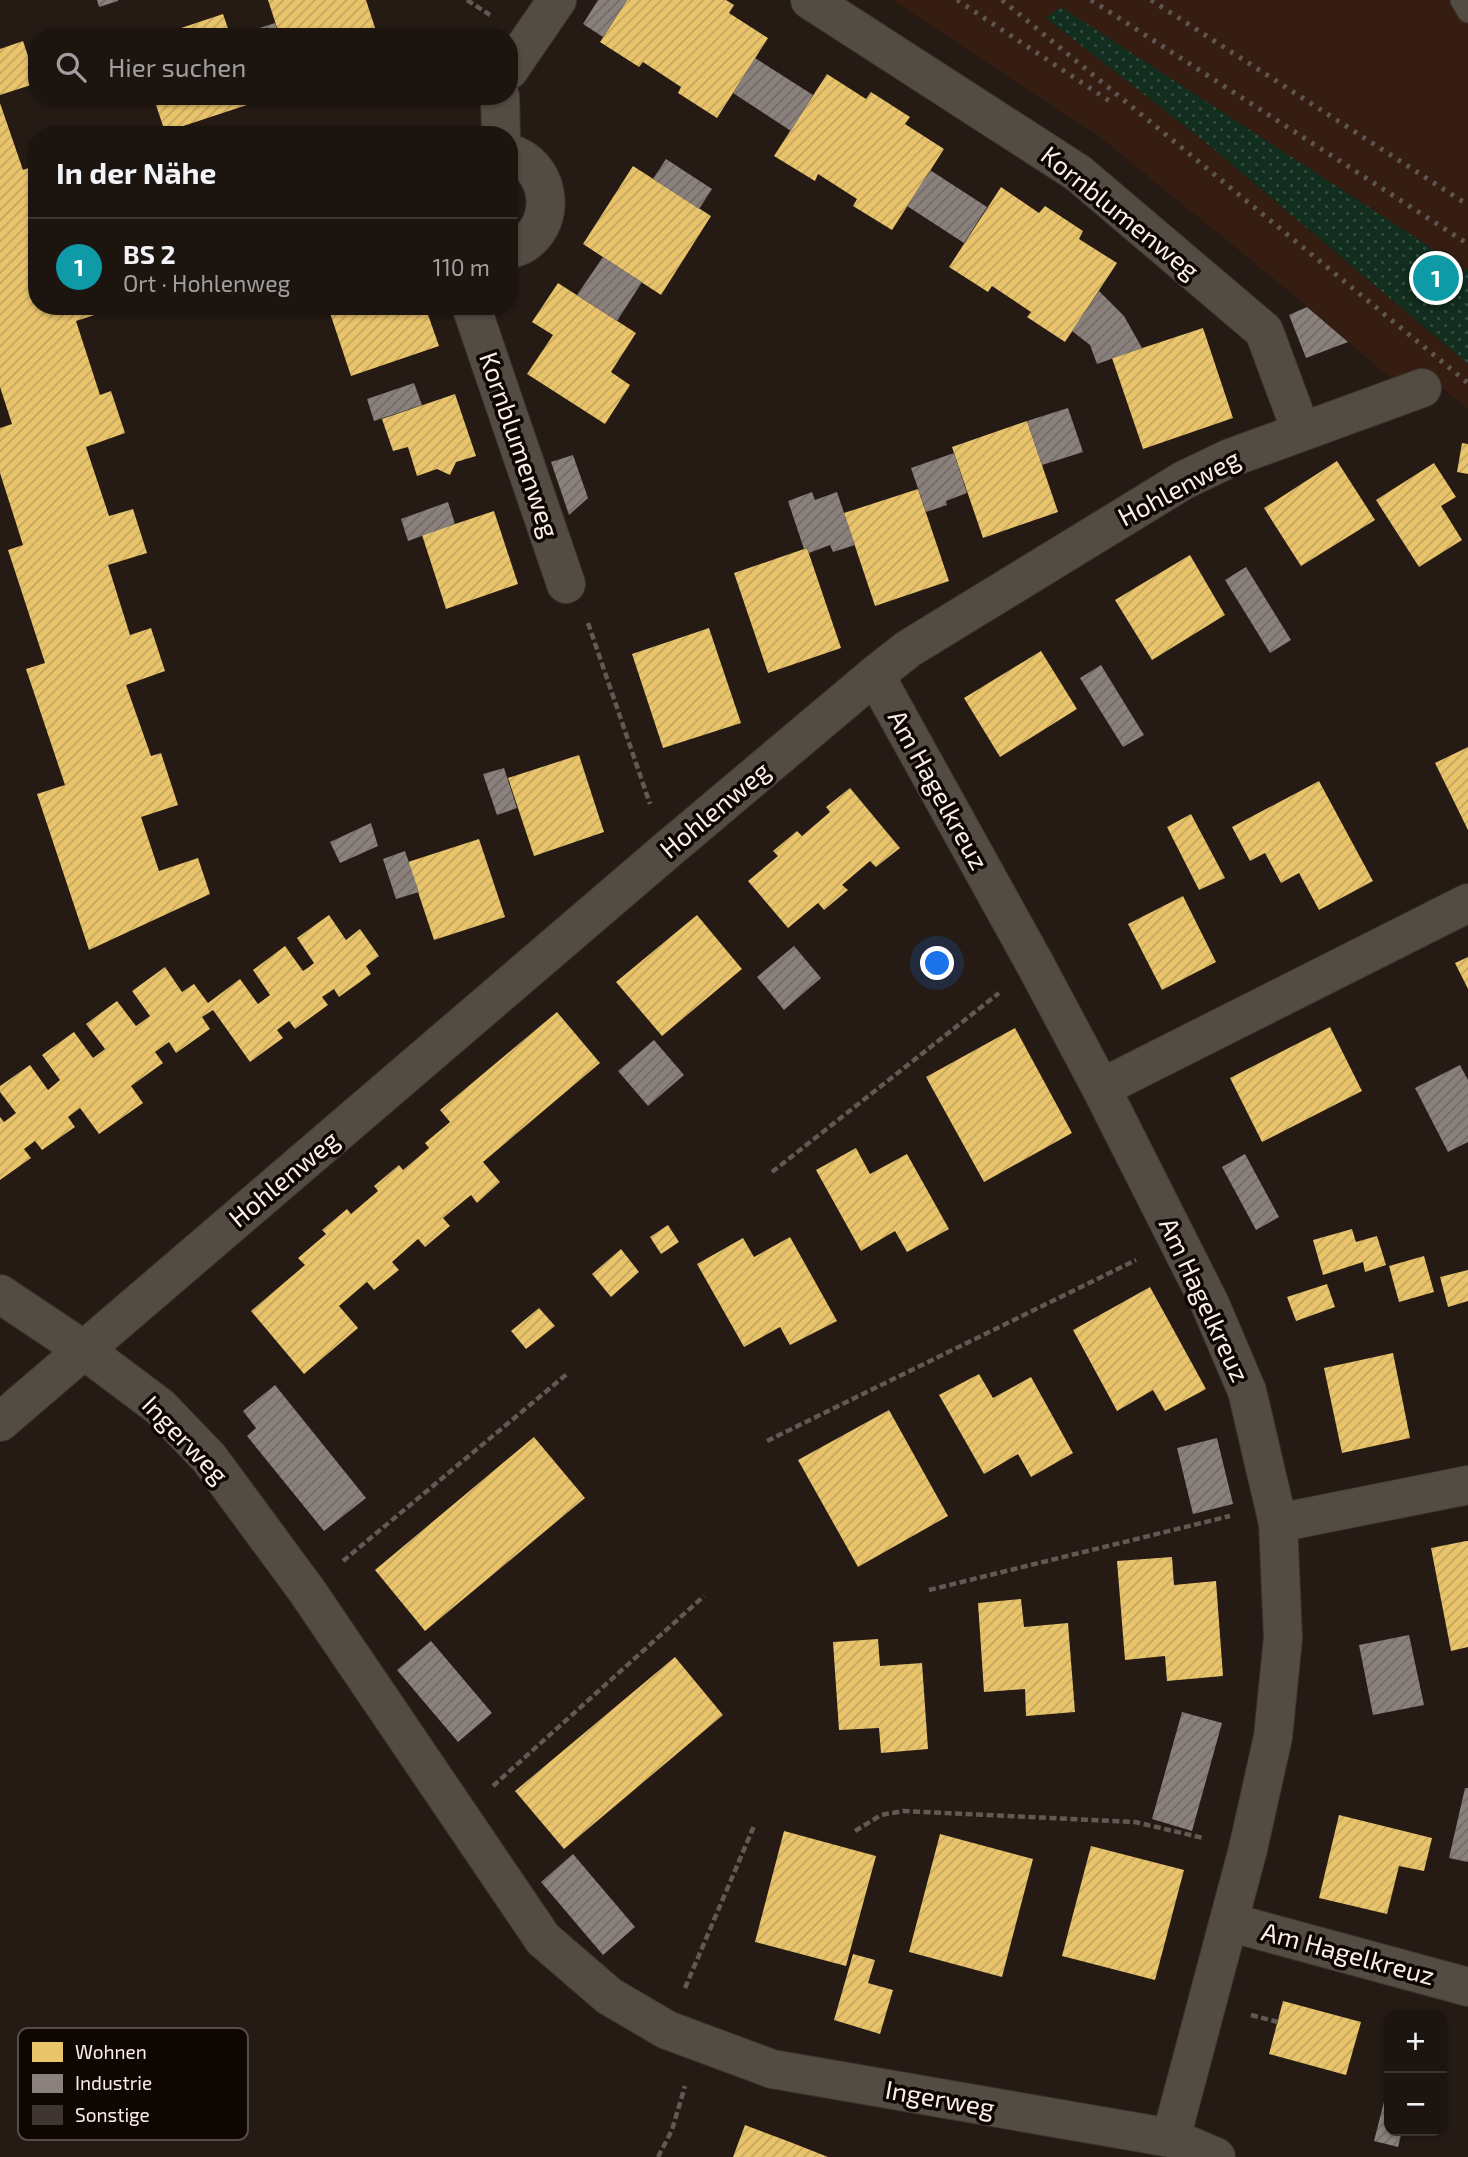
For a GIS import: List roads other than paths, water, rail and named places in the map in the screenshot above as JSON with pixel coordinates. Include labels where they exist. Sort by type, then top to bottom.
[{"type":"street","points":[[518,57],[557,0]]},
{"type":"street","name":"Kornblumenweg","points":[[810,0],[1078,173],[1264,331],[1301,431]]},
{"type":"street","points":[[500,105],[501,126]]},
{"type":"street","points":[[518,157],[537,172],[546,197],[546,212],[539,227],[525,243],[518,246]]},
{"type":"street","name":"Kornblumenweg","points":[[474,315],[566,584]]},
{"type":"street","name":"Hohlenweg","points":[[0,1422],[666,851],[908,649],[1184,480],[1230,458],[1422,388]]},
{"type":"street","name":"Am Hagelkreuz","points":[[874,676],[1035,964],[1210,1304],[1247,1391],[1277,1514],[1283,1637],[1273,1737],[1248,1849],[1171,2138]]},
{"type":"street","points":[[1101,1088],[1468,903]]},
{"type":"street","name":"Ingerweg","points":[[0,1294],[84,1350],[160,1407],[209,1458],[307,1591],[543,1940],[609,1996],[683,2036],[772,2069],[1171,2138],[1216,2157]]},
{"type":"street","points":[[1277,1514],[1468,1485]]},
{"type":"street","name":"Am Hagelkreuz","points":[[1229,1922],[1468,1987]]},
{"type":"lane","points":[[1461,0],[1468,12]]},
{"type":"railway","points":[[957,0],[1114,104]]},
{"type":"railway","points":[[1002,0],[1468,383]]},
{"type":"railway","points":[[1091,0],[1468,244]]},
{"type":"railway","points":[[1151,0],[1468,205]]},
{"type":"place","name":"BS 2","points":[[1436,278]]}]
